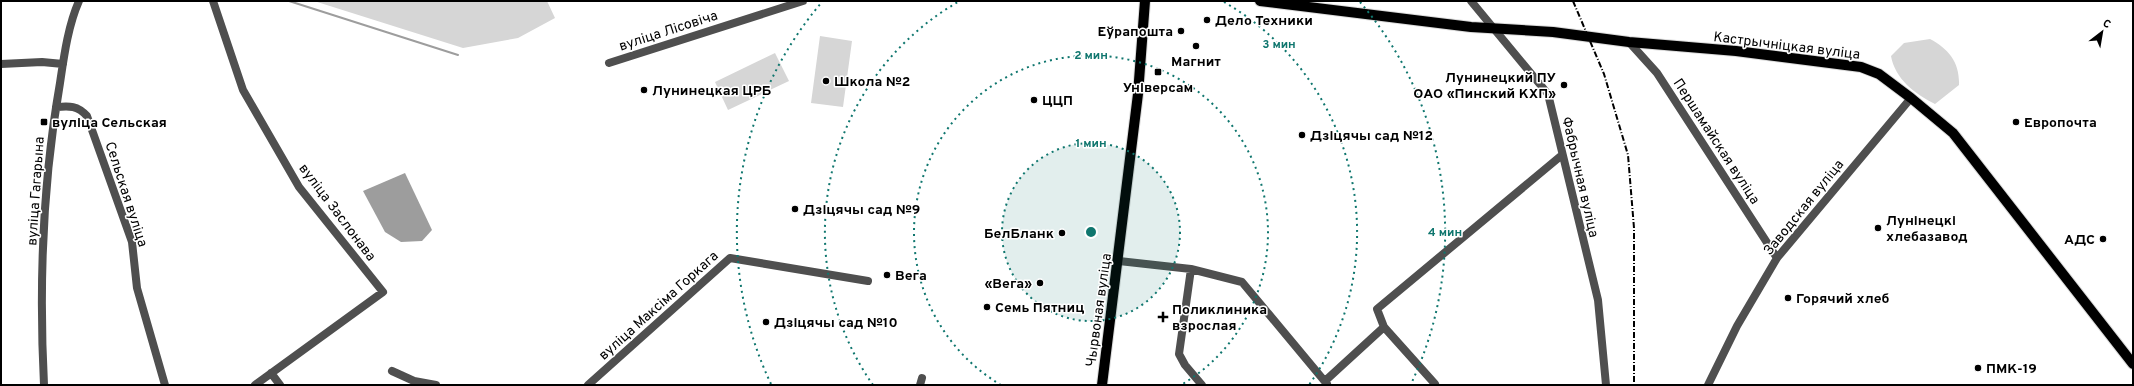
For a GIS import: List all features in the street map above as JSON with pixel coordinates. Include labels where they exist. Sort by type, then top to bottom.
[{"type":"main road","name":"Чырвоная вуліца","points":[[1102,385],[1119,261],[1138,94],[1145,1]]},
{"type":"main road","name":"Кастрычніцкая вуліца","points":[[1260,1],[1496,30],[1553,32],[1629,42],[1736,51],[1861,67],[1879,74],[1953,133],[2132,363]]},
{"type":"street","name":"вуліца Гагарына","points":[[44,385],[42,279],[50,146],[69,32],[79,1]]},
{"type":"street","name":"вуліца Заслонава","points":[[213,1],[243,90],[299,187],[383,292],[255,385]]},
{"type":"street","name":"вуліца Лісовіча","points":[[609,63],[803,1]]},
{"type":"street","name":"Фабрычная вуліца","points":[[1471,1],[1548,94],[1598,300],[1606,385]]},
{"type":"street","name":"Першамайская вуліца","points":[[1629,42],[1657,73],[1777,258]]},
{"type":"street","points":[[1,64],[42,62],[63,64]]},
{"type":"street","name":"Заводская вуліца","points":[[1708,385],[1737,326],[1777,258],[1911,98]]},
{"type":"street","name":"Сельская вуліца","points":[[56,107],[72,106],[81,109],[87,116],[132,242],[138,288],[165,385]]},
{"type":"street","points":[[1434,384],[1384,327],[1377,309],[1562,155]]},
{"type":"street","name":"вуліца Максіма Горкага","points":[[592,384],[730,258],[868,281]]},
{"type":"street","points":[[1119,261],[1191,269],[1242,282],[1326,383],[1384,327]]},
{"type":"street","points":[[1191,269],[1179,354],[1185,365],[1202,385]]},
{"type":"street","points":[[392,370],[414,381],[436,385]]},
{"type":"street","points":[[271,373],[280,385]]},
{"type":"shaded area","points":[[314,1],[547,1],[555,18],[518,38],[463,48]]},
{"type":"shaded area","points":[[820,36],[852,41],[843,107],[811,103]]},
{"type":"shaded area","points":[[1930,39],[1948,52],[1955,63],[1959,77],[1959,85],[1935,104],[1920,96],[1901,79],[1893,64],[1891,56],[1904,43]]},
{"type":"shaded area","points":[[775,53],[789,81],[728,110],[715,82]]},
{"type":"shaded area","points":[[405,173],[432,230],[422,241],[401,242],[385,232],[363,191]]},
{"type":"waterway","points":[[289,1],[458,55]]},
{"type":"railway","points":[[1573,1],[1604,74],[1628,155],[1634,228],[1634,385]]},
{"type":"place","name":"Дело Техники","points":[[1207,20]]},
{"type":"place","name":"Еўрапошта","points":[[1181,31]]},
{"type":"place","name":"Магнит","points":[[1196,46]]},
{"type":"place","name":"Універсам","points":[[1158,72]]},
{"type":"place","name":"Школа №2","points":[[826,81]]},
{"type":"place","name":"Лунинецкий ПУ ОАО «Пинский КХП»","points":[[1564,85]]},
{"type":"place","name":"Лунинецкая ЦРБ","points":[[644,90]]},
{"type":"place","name":"ЦЦП","points":[[1034,100]]},
{"type":"place","name":"вуліца Сельская","points":[[44,122]]},
{"type":"place","name":"Европочта","points":[[2016,122]]},
{"type":"place","name":"Дзіцячы сад №12","points":[[1302,135]]},
{"type":"place","name":"Дзіцячы сад №9","points":[[795,209]]},
{"type":"place","name":"Лунінецкі хлебазавод","points":[[1878,228]]},
{"type":"place","name":"БелБланк","points":[[1062,233]]},
{"type":"place","name":"АДС","points":[[2103,239]]},
{"type":"place","name":"Вега","points":[[887,275]]},
{"type":"place","name":"«Вега»","points":[[1040,283]]},
{"type":"place","name":"Горячий хлеб","points":[[1788,298]]},
{"type":"place","name":"Семь Пятниц","points":[[987,307]]},
{"type":"place","name":"Поликлиника взрослая","points":[[1163,317]]},
{"type":"place","name":"Дзіцячы сад №10","points":[[766,322]]},
{"type":"place","name":"ПМК-19","points":[[1978,368]]}]
